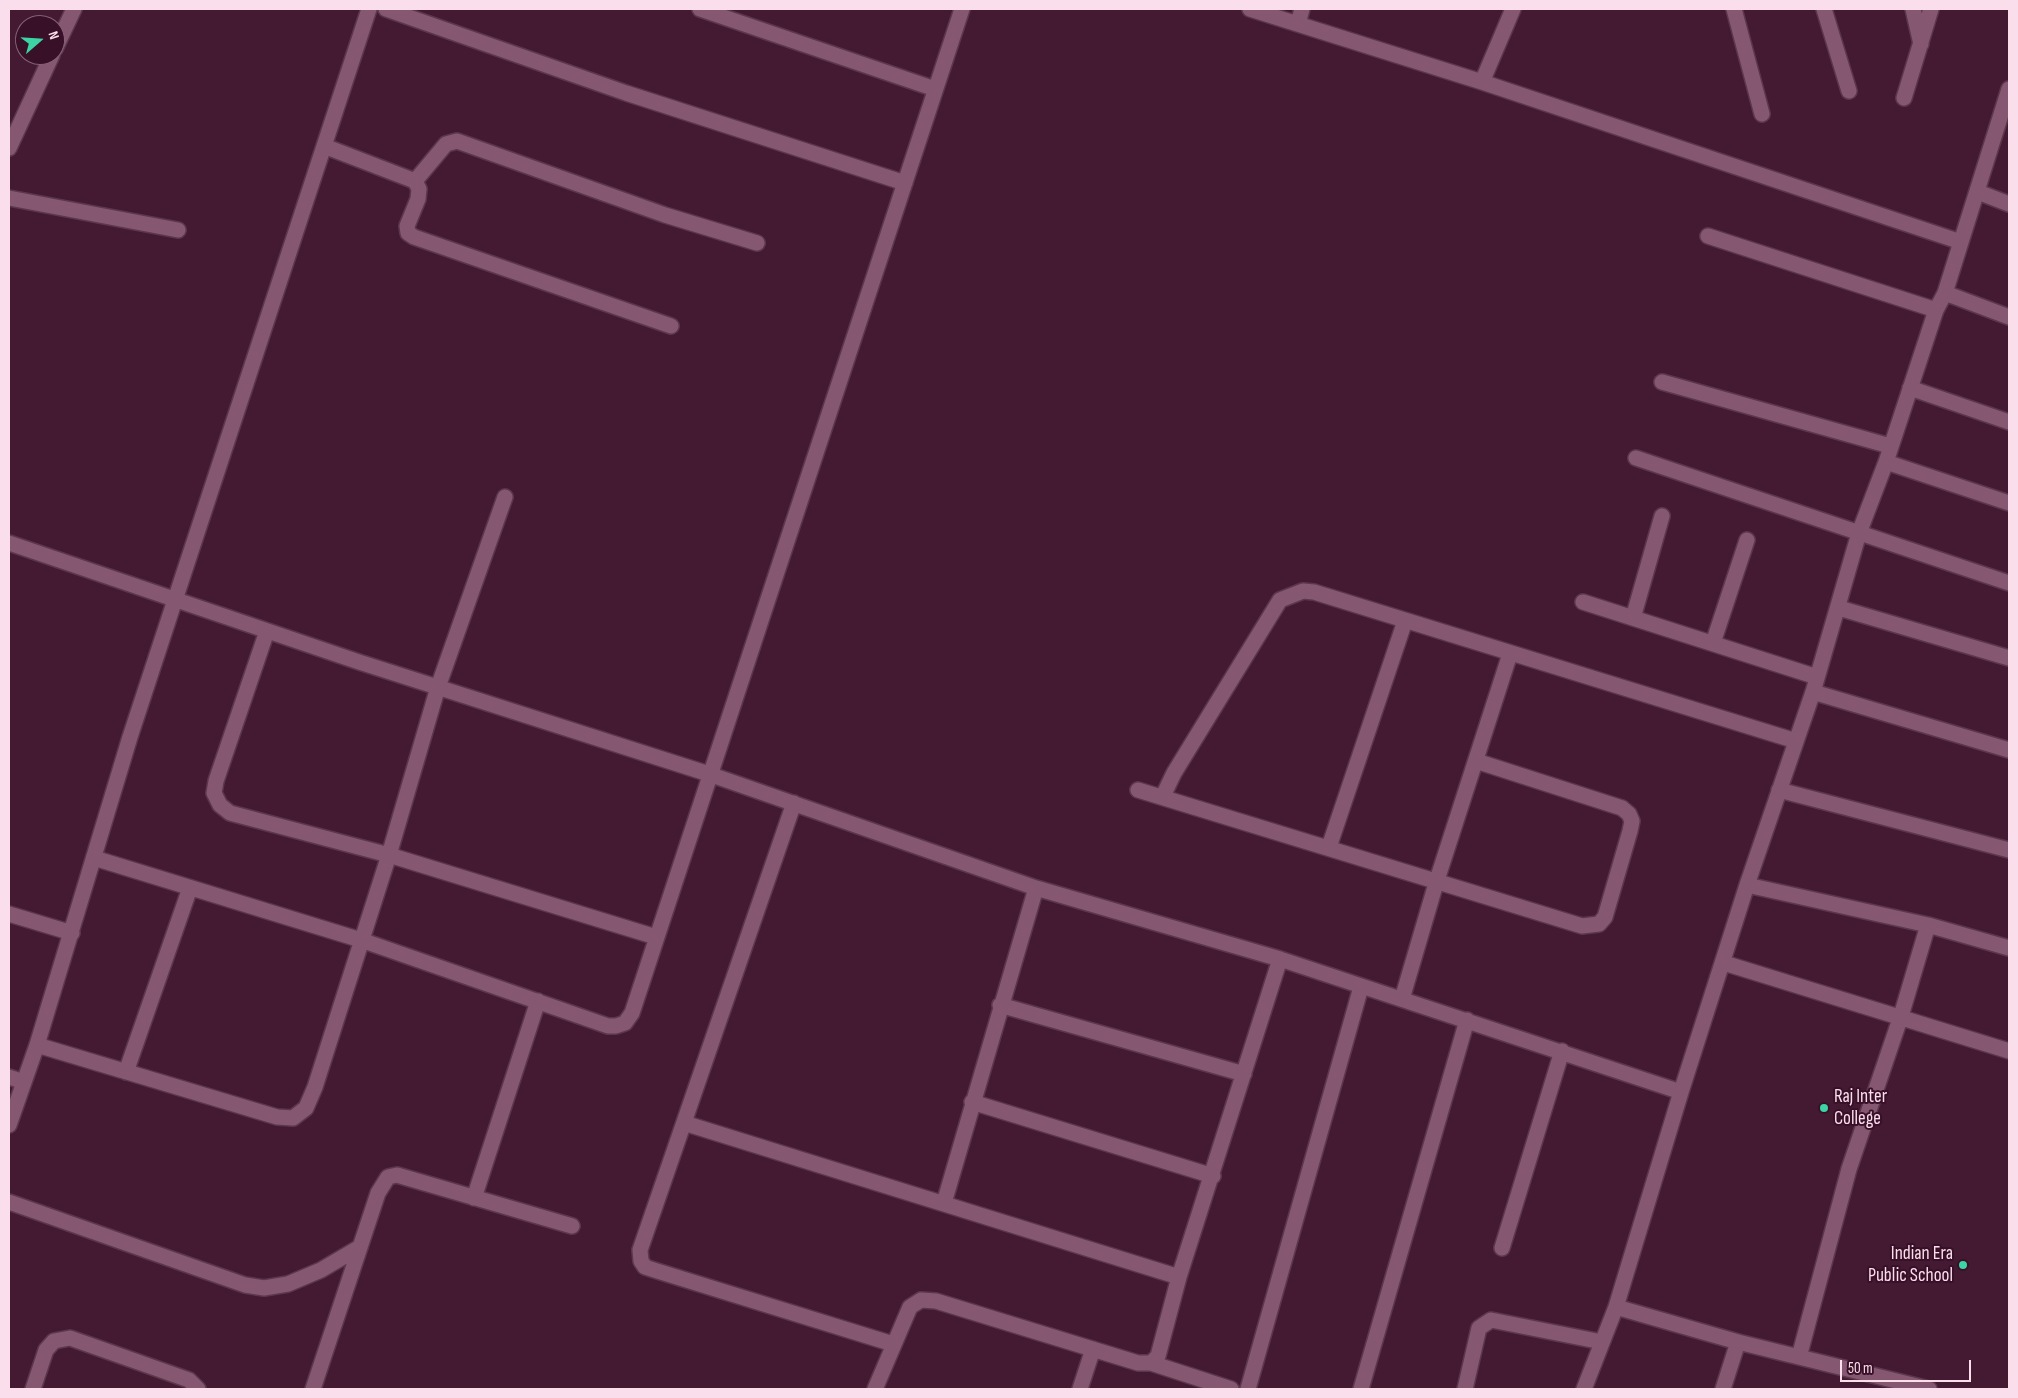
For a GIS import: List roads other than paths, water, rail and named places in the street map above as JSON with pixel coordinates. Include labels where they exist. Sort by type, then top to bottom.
[{"type":"street","points":[[65,28],[74,9]]},
{"type":"street","points":[[9,1125],[37,1045],[174,601],[369,9]]},
{"type":"street","points":[[386,9],[626,93],[905,183]]},
{"type":"street","points":[[700,9],[935,89]]},
{"type":"street","points":[[94,858],[361,940],[608,1026],[625,1023],[632,1013],[962,9]]},
{"type":"street","points":[[1250,9],[1482,82],[1961,242]]},
{"type":"street","points":[[1298,24],[1302,9]]},
{"type":"street","points":[[1482,82],[1513,9]]},
{"type":"street","points":[[1734,9],[1762,114]]},
{"type":"street","points":[[1824,9],[1849,92]]},
{"type":"street","points":[[1913,9],[1921,44]]},
{"type":"street","points":[[1904,98],[1932,9]]},
{"type":"street","points":[[9,148],[47,65]]},
{"type":"street","points":[[1584,1389],[1616,1307],[1681,1092],[1724,963],[1747,885],[1813,692],[1839,608],[1859,533],[1886,462],[1936,310],[1945,293],[2009,89]]},
{"type":"street","points":[[415,181],[446,144],[457,141],[665,215],[757,243]]},
{"type":"street","points":[[324,146],[415,181],[419,189],[418,199],[407,226],[408,233],[414,237],[671,326]]},
{"type":"street","points":[[1978,192],[2009,204]]},
{"type":"street","points":[[9,198],[178,230]]},
{"type":"street","points":[[1708,236],[1936,310]]},
{"type":"street","points":[[1945,293],[2009,317]]},
{"type":"street","points":[[1662,382],[1890,446]]},
{"type":"street","points":[[1910,388],[2009,422]]},
{"type":"street","points":[[1636,458],[2009,583]]},
{"type":"street","points":[[1886,462],[2009,503]]},
{"type":"street","points":[[37,1045],[277,1117],[293,1118],[306,1108],[315,1087],[389,854],[438,687],[506,497]]},
{"type":"street","points":[[1633,618],[1662,516]]},
{"type":"street","points":[[1713,643],[1747,540]]},
{"type":"street","points":[[9,543],[174,601],[709,774],[1036,888],[1280,960],[1562,1051],[1681,1092]]},
{"type":"street","points":[[1163,796],[1179,764],[1280,600],[1303,591],[1314,592],[1796,741]]},
{"type":"street","points":[[1583,602],[1817,676]]},
{"type":"street","points":[[1839,608],[2009,658]]},
{"type":"street","points":[[1329,847],[1406,621]]},
{"type":"street","points":[[267,630],[216,781],[214,793],[220,805],[230,813],[389,854],[656,937]]},
{"type":"street","points":[[1402,999],[1510,654]]},
{"type":"street","points":[[1813,692],[2009,750]]},
{"type":"street","points":[[1138,790],[1438,880],[1582,926],[1599,924],[1605,917],[1630,831],[1632,821],[1629,814],[1622,808],[1476,761]]},
{"type":"street","points":[[1779,790],[2009,850]]},
{"type":"street","points":[[794,803],[640,1250],[640,1261],[645,1267],[893,1344]]},
{"type":"street","points":[[1747,885],[1928,926],[2009,948]]},
{"type":"street","points":[[126,1072],[190,888]]},
{"type":"street","points":[[944,1203],[1000,1005],[1036,888]]},
{"type":"street","points":[[9,914],[72,932]]},
{"type":"street","points":[[1799,1357],[1849,1169],[1901,1016],[1928,926]]},
{"type":"street","points":[[1151,1363],[1158,1356],[1179,1278],[1213,1176],[1280,960]]},
{"type":"street","points":[[1724,963],[1901,1016],[2009,1051]]},
{"type":"street","points":[[1248,1389],[1361,987]]},
{"type":"street","points":[[474,1198],[538,1002]]},
{"type":"street","points":[[1000,1005],[1244,1074]]},
{"type":"street","points":[[1361,1389],[1467,1020]]},
{"type":"street","points":[[1502,1248],[1562,1051]]},
{"type":"street","points":[[9,1077],[24,1082]]},
{"type":"street","points":[[972,1102],[1213,1176]]},
{"type":"street","points":[[684,1123],[1179,1278]]},
{"type":"street","points":[[312,1389],[378,1194],[388,1177],[397,1175],[572,1226]]},
{"type":"street","points":[[9,1202],[245,1285],[264,1288],[288,1284],[321,1270],[360,1247]]},
{"type":"street","points":[[875,1389],[910,1307],[921,1300],[936,1301],[1138,1364],[1151,1363],[1232,1389]]},
{"type":"street","points":[[1616,1307],[1738,1342],[1929,1389]]},
{"type":"street","points":[[1465,1389],[1479,1328],[1491,1320],[1602,1342]]},
{"type":"street","points":[[33,1389],[46,1350],[54,1341],[70,1338],[189,1380],[198,1389]]},
{"type":"street","points":[[1722,1389],[1738,1342]]},
{"type":"street","points":[[1080,1389],[1092,1349]]},
{"type":"place","name":"Raj Inter College","points":[[1824,1108]]},
{"type":"place","name":"Indian Era Public School","points":[[1963,1265]]}]
